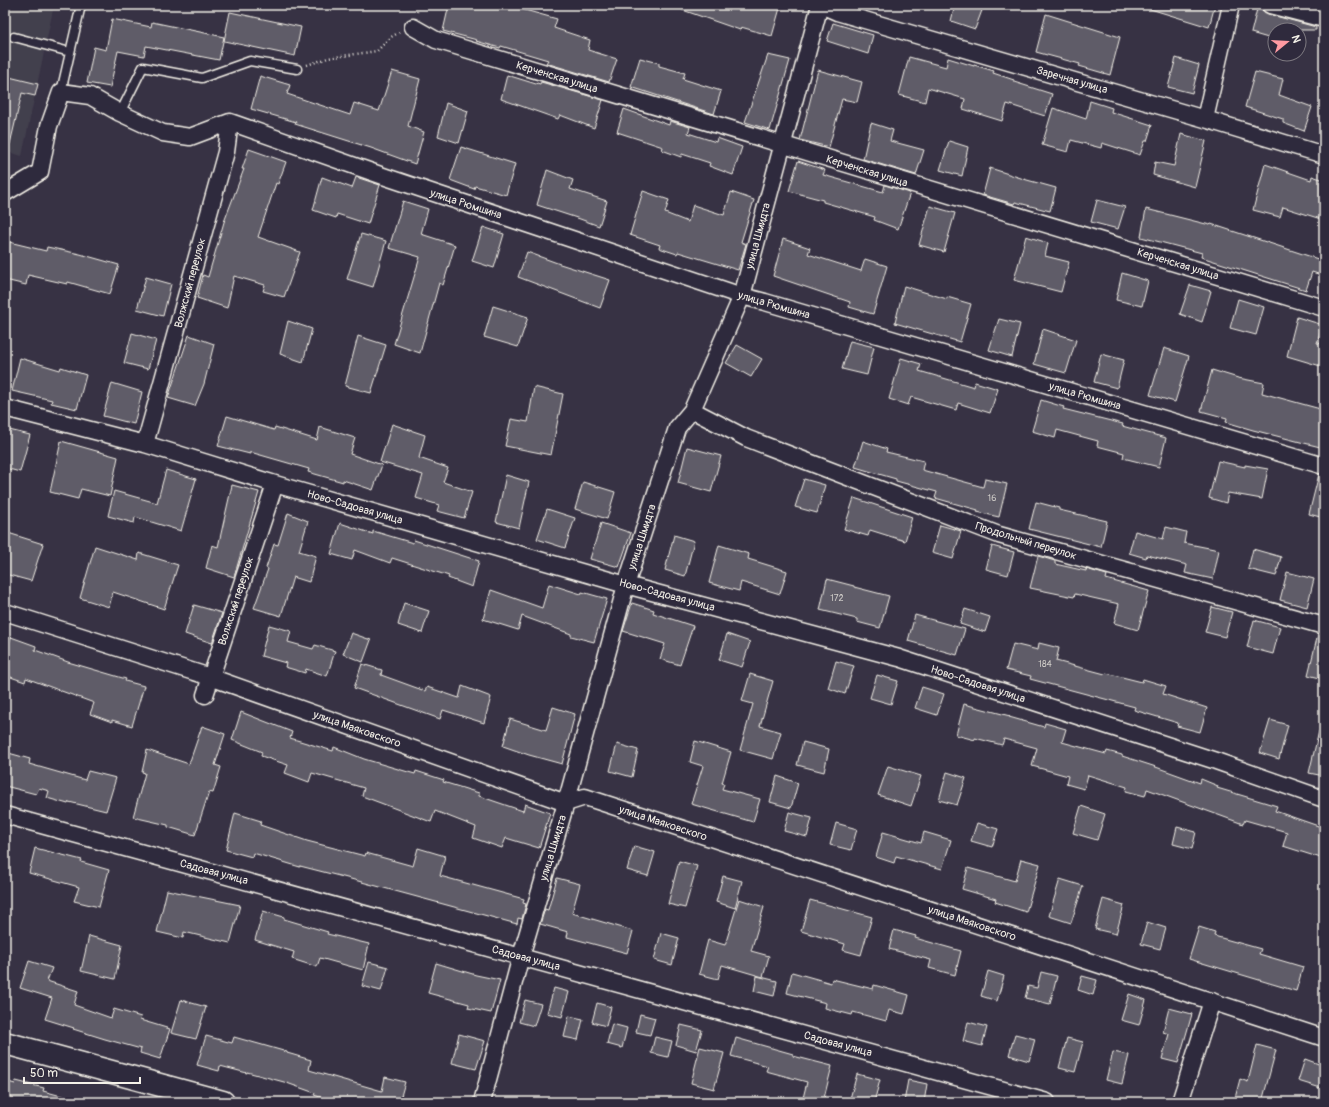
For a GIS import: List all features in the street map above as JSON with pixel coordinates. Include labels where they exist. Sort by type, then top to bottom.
[{"type":"main road","points":[[5,1043],[200,1099],[223,1102]]},
{"type":"street","name":"Заречная улица","points":[[820,5],[845,14],[1324,155]]},
{"type":"street","name":"улица Шмидта","points":[[482,1102],[521,956],[566,803],[626,585],[678,428],[692,410],[742,296],[820,5]]},
{"type":"street","points":[[1205,119],[1231,5]]},
{"type":"street","points":[[1270,5],[1324,19]]},
{"type":"street","name":"Керченская улица","points":[[413,27],[436,40],[1324,308]]},
{"type":"street","points":[[5,193],[40,172],[49,126],[61,92],[90,96],[163,133],[190,137],[230,122]]},
{"type":"street","name":"улица Рюмшина","points":[[230,122],[386,177],[742,296],[1324,466]]},
{"type":"street","name":"Волжский переулок","points":[[146,444],[226,152],[230,122]]},
{"type":"street","name":"Ново-Садовая улица","points":[[5,408],[146,444],[275,484],[626,585],[899,658],[1216,761],[1324,799]]},
{"type":"street","name":"Продольный переулок","points":[[692,410],[746,438],[999,535],[1324,626]]},
{"type":"street","name":"Волжский переулок","points":[[205,695],[275,484]]},
{"type":"street","name":"улица Маяковского","points":[[5,612],[210,678],[566,803],[584,797],[1324,1038]]},
{"type":"street","name":"Садовая улица","points":[[5,815],[1047,1102]]},
{"type":"street","points":[[1180,1102],[1212,1001]]},
{"type":"lane","points":[[61,92],[81,5]]},
{"type":"lane","points":[[14,37],[70,52]]},
{"type":"lane","points":[[120,112],[143,67],[202,78],[250,61],[297,69]]},
{"type":"path","points":[[297,69],[328,58],[378,51],[391,37],[413,27],[419,5]]},
{"type":"shaded area","points":[[5,5],[54,5],[22,156],[5,151]]},
{"type":"building","points":[[449,5],[507,5],[557,19],[554,28],[590,40],[588,50],[617,59],[609,82],[546,63],[548,60],[501,46],[500,48],[443,31]]},
{"type":"building","points":[[674,5],[770,5],[780,8],[772,36],[741,27],[740,30],[674,7]]},
{"type":"building","points":[[955,5],[984,5],[975,29],[951,21]]},
{"type":"building","points":[[1147,5],[1215,5],[1209,27],[1147,8]]},
{"type":"building","points":[[1257,9],[1268,14],[1298,22],[1267,22],[1267,38],[1251,33]]},
{"type":"building","points":[[230,12],[301,27],[295,56],[224,41]]},
{"type":"building","points":[[1046,14],[1120,37],[1110,75],[1079,66],[1080,64],[1036,52]]},
{"type":"building","points":[[112,19],[151,27],[152,22],[224,37],[219,60],[146,46],[144,56],[118,51],[110,87],[87,83],[94,47],[106,50]]},
{"type":"building","points":[[833,23],[873,35],[868,54],[827,41]]},
{"type":"building","points":[[1307,25],[1316,27],[1316,30],[1307,30]]},
{"type":"building","points":[[768,55],[790,60],[770,130],[745,122]]},
{"type":"building","points":[[909,57],[946,67],[948,58],[994,71],[993,73],[1014,80],[1014,82],[1052,94],[1045,116],[1007,104],[1002,121],[963,109],[965,99],[928,88],[925,102],[899,95]]},
{"type":"building","points":[[640,58],[659,63],[659,66],[685,73],[683,79],[721,91],[714,114],[631,87]]},
{"type":"building","points":[[1176,58],[1199,65],[1192,93],[1168,87]]},
{"type":"building","points":[[818,70],[862,82],[857,102],[842,99],[829,147],[800,140]]},
{"type":"building","points":[[392,71],[420,79],[408,126],[424,132],[415,164],[371,148],[295,124],[296,122],[251,109],[260,76],[290,85],[287,94],[350,115],[354,103],[379,111]]},
{"type":"building","points":[[1255,72],[1283,79],[1279,95],[1312,107],[1304,131],[1283,123],[1283,119],[1245,107]]},
{"type":"building","points":[[507,75],[536,84],[540,84],[541,82],[603,100],[594,128],[560,115],[558,119],[501,99]]},
{"type":"building","points":[[5,76],[38,84],[35,96],[22,93],[10,144],[5,143]]},
{"type":"building","points":[[1090,101],[1112,108],[1111,112],[1152,125],[1147,141],[1145,141],[1140,155],[1102,143],[1101,148],[1071,140],[1068,152],[1042,145],[1053,108],[1086,119]]},
{"type":"building","points":[[446,103],[468,111],[459,143],[438,136]]},
{"type":"building","points":[[624,109],[669,125],[670,121],[690,127],[688,133],[716,142],[717,138],[742,147],[733,175],[709,166],[710,163],[682,154],[681,157],[662,150],[663,147],[617,132]]},
{"type":"building","points":[[871,123],[893,130],[890,141],[924,150],[916,175],[863,159]]},
{"type":"building","points":[[1181,134],[1206,141],[1195,187],[1153,175],[1155,162],[1174,166]]},
{"type":"building","points":[[949,141],[968,147],[962,176],[940,170]]},
{"type":"building","points":[[461,147],[515,164],[506,195],[475,186],[474,189],[450,180]]},
{"type":"building","points":[[249,149],[286,162],[278,184],[276,183],[258,237],[300,252],[284,297],[263,291],[265,285],[234,276],[227,308],[197,298],[203,275],[208,277],[224,222],[244,169],[242,169]]},
{"type":"building","points":[[798,161],[825,170],[823,175],[883,192],[885,185],[910,193],[898,229],[874,220],[875,217],[823,202],[823,200],[789,191]]},
{"type":"building","points":[[1265,164],[1311,180],[1312,176],[1324,180],[1324,220],[1283,207],[1280,217],[1253,210]]},
{"type":"building","points":[[990,168],[1056,188],[1050,211],[1015,202],[1014,204],[983,195]]},
{"type":"building","points":[[547,170],[573,180],[570,189],[607,201],[599,226],[537,205]]},
{"type":"building","points":[[322,177],[352,188],[356,177],[380,185],[368,224],[337,214],[336,218],[313,210]]},
{"type":"building","points":[[643,191],[669,200],[665,213],[688,222],[693,205],[724,215],[731,192],[754,200],[741,242],[746,244],[738,270],[678,252],[677,254],[659,248],[660,245],[630,235]]},
{"type":"building","points":[[1097,200],[1125,207],[1118,229],[1091,222]]},
{"type":"building","points":[[403,201],[428,209],[421,234],[455,245],[443,285],[439,283],[420,353],[394,344],[420,257],[389,248]]},
{"type":"building","points":[[930,206],[955,213],[944,252],[919,245]]},
{"type":"building","points":[[1146,209],[1211,224],[1324,261],[1324,276],[1312,272],[1306,290],[1201,257],[1202,253],[1141,237]]},
{"type":"building","points":[[483,227],[504,234],[494,268],[472,261]]},
{"type":"building","points":[[361,234],[386,241],[373,287],[347,279]]},
{"type":"building","points":[[1026,236],[1048,243],[1045,256],[1069,262],[1061,292],[1014,280]]},
{"type":"building","points":[[783,239],[810,248],[808,254],[861,271],[865,259],[887,266],[873,314],[849,307],[850,302],[773,276]]},
{"type":"building","points":[[5,241],[46,251],[47,247],[80,254],[119,265],[110,294],[68,282],[67,284],[28,275],[26,285],[5,280]]},
{"type":"building","points":[[527,252],[610,280],[600,308],[518,277]]},
{"type":"building","points":[[1122,273],[1148,281],[1142,306],[1116,300]]},
{"type":"building","points":[[146,277],[171,284],[163,316],[137,309]]},
{"type":"building","points":[[1190,285],[1211,291],[1202,322],[1180,314]]},
{"type":"building","points":[[904,286],[947,299],[947,297],[971,304],[960,342],[895,323]]},
{"type":"building","points":[[1238,299],[1264,307],[1256,335],[1230,328]]},
{"type":"building","points":[[493,306],[528,317],[518,347],[484,337]]},
{"type":"building","points":[[1297,317],[1323,325],[1317,343],[1324,344],[1324,367],[1287,356]]},
{"type":"building","points":[[999,319],[1020,324],[1012,357],[989,350]]},
{"type":"building","points":[[288,321],[312,329],[303,362],[280,354]]},
{"type":"building","points":[[1043,329],[1076,340],[1066,373],[1034,364]]},
{"type":"building","points":[[132,333],[156,340],[148,369],[124,363]]},
{"type":"building","points":[[189,335],[214,344],[204,384],[195,406],[168,398]]},
{"type":"building","points":[[358,336],[386,345],[371,393],[345,386]]},
{"type":"building","points":[[850,341],[874,347],[867,375],[842,369]]},
{"type":"building","points":[[737,345],[762,359],[751,377],[726,363]]},
{"type":"building","points":[[1164,348],[1189,356],[1175,402],[1150,395]]},
{"type":"building","points":[[1101,354],[1124,360],[1117,388],[1094,382]]},
{"type":"building","points":[[20,358],[60,370],[61,367],[86,375],[77,409],[51,403],[52,400],[12,391]]},
{"type":"building","points":[[901,358],[921,364],[919,371],[974,387],[975,382],[998,389],[990,413],[958,403],[956,410],[911,397],[908,405],[889,399]]},
{"type":"building","points":[[1212,370],[1238,378],[1264,383],[1262,393],[1324,410],[1324,448],[1226,422],[1227,418],[1201,411]]},
{"type":"building","points":[[112,383],[142,392],[134,424],[103,416]]},
{"type":"building","points":[[534,387],[563,394],[551,455],[505,446],[511,419],[528,422]]},
{"type":"building","points":[[1041,400],[1064,407],[1063,409],[1123,424],[1122,426],[1166,438],[1159,467],[1123,458],[1124,453],[1097,446],[1098,441],[1057,430],[1055,438],[1032,431]]},
{"type":"building","points":[[227,416],[274,430],[275,427],[317,440],[320,427],[355,438],[350,454],[382,465],[373,490],[343,480],[343,482],[308,472],[309,469],[250,452],[250,454],[218,446]]},
{"type":"building","points":[[392,424],[425,435],[419,458],[448,468],[443,482],[472,492],[464,518],[437,511],[439,505],[416,498],[423,475],[380,462]]},
{"type":"building","points":[[5,429],[30,435],[20,472],[5,468]]},
{"type":"building","points":[[61,441],[118,457],[110,496],[81,489],[78,499],[50,492]]},
{"type":"building","points":[[863,441],[887,449],[886,452],[924,461],[922,470],[983,487],[985,479],[1007,484],[999,517],[977,512],[978,510],[935,498],[937,492],[896,481],[896,479],[855,467]]},
{"type":"building","points":[[687,447],[721,456],[711,492],[678,483]]},
{"type":"building","points":[[1218,461],[1245,467],[1245,465],[1268,469],[1262,499],[1228,493],[1226,503],[1209,498]]},
{"type":"building","points":[[166,470],[196,479],[181,531],[135,517],[134,523],[108,516],[114,491],[157,503]]},
{"type":"building","points":[[1319,474],[1324,475],[1324,518],[1309,514]]},
{"type":"building","points":[[506,475],[529,482],[519,528],[496,522]]},
{"type":"building","points":[[804,479],[825,485],[817,513],[795,507]]},
{"type":"building","points":[[583,482],[615,492],[607,519],[575,509]]},
{"type":"building","points":[[232,485],[259,492],[234,577],[206,568],[212,545],[218,547]]},
{"type":"building","points":[[854,498],[912,517],[905,541],[870,530],[868,536],[844,529]]},
{"type":"building","points":[[1036,502],[1059,508],[1059,510],[1107,521],[1101,547],[1029,529]]},
{"type":"building","points":[[547,509],[575,518],[565,548],[537,539]]},
{"type":"building","points":[[288,513],[308,521],[299,551],[316,556],[309,582],[293,577],[281,616],[254,608],[268,569],[266,568],[274,544],[278,545]]},
{"type":"building","points":[[340,523],[373,534],[373,531],[413,543],[414,540],[479,561],[472,587],[448,578],[449,576],[392,558],[390,563],[355,550],[352,560],[331,554]]},
{"type":"building","points":[[601,523],[631,533],[619,567],[590,559]]},
{"type":"building","points":[[940,525],[961,531],[953,559],[932,553]]},
{"type":"building","points":[[1166,527],[1186,532],[1184,543],[1219,550],[1213,579],[1185,573],[1187,565],[1147,555],[1146,558],[1129,553],[1135,531],[1163,539]]},
{"type":"building","points":[[5,532],[43,544],[31,581],[5,574]]},
{"type":"building","points":[[674,535],[694,541],[685,576],[665,570]]},
{"type":"building","points":[[719,545],[749,554],[748,559],[787,571],[780,594],[741,582],[739,591],[709,583]]},
{"type":"building","points":[[95,546],[138,560],[139,553],[178,565],[164,609],[113,592],[109,607],[80,598]]},
{"type":"building","points":[[992,546],[1014,552],[1008,575],[986,569]]},
{"type":"building","points":[[1253,549],[1281,557],[1276,576],[1248,569]]},
{"type":"building","points":[[1038,556],[1055,561],[1055,564],[1086,571],[1086,569],[1107,575],[1106,579],[1149,591],[1138,630],[1114,623],[1119,604],[1075,594],[1074,597],[1030,588]]},
{"type":"building","points":[[1287,572],[1314,579],[1307,607],[1280,600]]},
{"type":"building","points":[[827,579],[889,596],[880,628],[857,622],[857,619],[820,610]]},
{"type":"building","points":[[549,584],[581,594],[582,592],[607,599],[594,642],[571,636],[571,634],[522,616],[518,630],[483,619],[491,590],[542,608]]},
{"type":"building","points":[[404,603],[429,611],[422,633],[398,625]]},
{"type":"building","points":[[632,603],[654,610],[653,613],[693,626],[680,665],[660,659],[665,644],[623,631]]},
{"type":"building","points":[[194,605],[222,613],[212,643],[185,634]]},
{"type":"building","points":[[1212,607],[1232,612],[1225,637],[1205,632]]},
{"type":"building","points":[[965,609],[990,617],[985,632],[960,624]]},
{"type":"building","points":[[915,615],[965,629],[957,655],[908,641]]},
{"type":"building","points":[[1254,620],[1280,627],[1273,654],[1247,647]]},
{"type":"building","points":[[269,625],[291,631],[288,642],[313,649],[315,645],[335,651],[327,676],[306,669],[305,673],[285,667],[286,663],[261,656]]},
{"type":"building","points":[[351,633],[371,640],[363,662],[343,654]]},
{"type":"building","points":[[727,634],[750,642],[742,667],[719,660]]},
{"type":"building","points":[[1318,634],[1324,635],[1324,679],[1308,675]]},
{"type":"building","points":[[11,637],[36,646],[35,650],[68,662],[126,679],[125,681],[144,686],[132,726],[112,720],[112,722],[90,714],[94,703],[26,678],[25,682],[5,675],[5,657]]},
{"type":"building","points":[[1039,643],[1059,648],[1056,661],[1105,674],[1142,682],[1143,679],[1166,686],[1163,694],[1207,708],[1200,732],[1177,726],[1178,723],[1134,710],[1135,707],[1030,679],[1031,676],[1006,670],[1013,644],[1038,650]]},
{"type":"building","points":[[836,661],[854,666],[845,694],[828,688]]},
{"type":"building","points":[[362,664],[382,670],[381,675],[425,691],[427,687],[459,698],[462,686],[491,697],[484,723],[443,710],[440,719],[354,688]]},
{"type":"building","points":[[750,674],[773,681],[760,726],[781,732],[773,759],[740,750],[753,704],[742,701]]},
{"type":"building","points":[[877,675],[898,681],[891,704],[870,698]]},
{"type":"building","points":[[922,687],[944,694],[937,715],[915,708]]},
{"type":"building","points":[[964,704],[1044,727],[1045,723],[1066,729],[1062,742],[1106,754],[1107,751],[1122,755],[1200,783],[1201,779],[1218,786],[1217,788],[1277,806],[1275,811],[1324,828],[1324,859],[1283,846],[1287,832],[1245,820],[1243,824],[1147,789],[1145,796],[1126,791],[1127,787],[1088,775],[1084,789],[1066,784],[1068,776],[1032,766],[1037,748],[1004,739],[1002,745],[956,735]]},
{"type":"building","points":[[553,707],[575,714],[562,764],[503,746],[510,719],[546,730]]},
{"type":"building","points":[[241,712],[292,732],[290,738],[333,751],[334,747],[364,759],[415,774],[416,771],[444,780],[443,782],[479,793],[479,796],[523,811],[525,804],[550,813],[539,848],[506,838],[502,848],[473,838],[476,827],[435,811],[431,822],[362,796],[364,788],[312,773],[309,782],[285,773],[288,765],[261,756],[262,752],[232,740]]},
{"type":"building","points":[[1270,720],[1288,725],[1279,759],[1260,753]]},
{"type":"building","points":[[202,726],[225,734],[215,765],[221,767],[213,793],[209,792],[195,835],[168,827],[168,825],[133,817],[145,773],[142,772],[147,750],[189,764]]},
{"type":"building","points":[[1319,731],[1324,731],[1324,776],[1309,773]]},
{"type":"building","points":[[695,741],[731,752],[722,783],[724,784],[722,789],[760,799],[753,822],[691,804],[703,766],[690,762]]},
{"type":"building","points":[[803,742],[829,749],[824,772],[797,765]]},
{"type":"building","points":[[617,744],[638,750],[632,777],[610,771]]},
{"type":"building","points":[[5,752],[30,759],[29,764],[85,780],[88,771],[116,778],[106,811],[69,802],[68,804],[47,798],[49,791],[39,788],[36,794],[5,786]]},
{"type":"building","points":[[888,766],[921,776],[911,806],[878,795]]},
{"type":"building","points":[[947,772],[966,778],[957,805],[939,800]]},
{"type":"building","points":[[777,776],[798,783],[791,808],[770,802]]},
{"type":"building","points":[[1081,806],[1105,814],[1097,840],[1073,833]]},
{"type":"building","points":[[789,812],[812,818],[807,837],[784,831]]},
{"type":"building","points":[[235,813],[261,821],[260,825],[307,841],[365,856],[366,853],[413,866],[418,848],[445,856],[440,876],[524,899],[523,903],[526,904],[522,919],[518,918],[517,924],[347,878],[300,867],[253,853],[252,857],[226,850]]},
{"type":"building","points":[[836,823],[857,829],[851,850],[830,845]]},
{"type":"building","points":[[977,823],[998,829],[992,847],[971,841]]},
{"type":"building","points":[[1177,827],[1196,832],[1192,849],[1173,844]]},
{"type":"building","points":[[883,832],[921,843],[924,832],[951,840],[942,869],[896,856],[894,863],[876,857]]},
{"type":"building","points":[[634,846],[655,852],[648,876],[627,870]]},
{"type":"building","points":[[35,848],[82,860],[81,862],[109,870],[99,907],[74,901],[79,887],[29,873]]},
{"type":"building","points":[[1021,859],[1040,864],[1026,912],[995,902],[996,899],[962,889],[968,868],[1015,881]]},
{"type":"building","points":[[679,861],[697,866],[685,908],[668,904]]},
{"type":"building","points":[[723,876],[742,881],[735,908],[716,902]]},
{"type":"building","points":[[557,878],[580,884],[572,913],[633,931],[627,953],[567,937],[568,932],[540,924],[545,909],[548,910]]},
{"type":"building","points":[[1060,879],[1083,886],[1071,923],[1049,916]]},
{"type":"building","points":[[167,890],[240,905],[230,943],[184,932],[183,938],[157,932]]},
{"type":"building","points":[[739,899],[764,907],[751,951],[769,956],[763,977],[722,965],[718,979],[699,974],[708,940],[725,945]]},
{"type":"building","points":[[1103,899],[1124,905],[1116,934],[1095,929]]},
{"type":"building","points":[[810,900],[872,917],[861,955],[843,950],[845,944],[801,931]]},
{"type":"building","points":[[263,911],[328,932],[327,934],[369,944],[363,970],[320,958],[317,967],[292,959],[294,952],[255,940]]},
{"type":"building","points":[[1147,922],[1166,928],[1160,949],[1141,944]]},
{"type":"building","points":[[1199,927],[1215,932],[1214,936],[1261,949],[1259,954],[1303,967],[1296,991],[1189,959]]},
{"type":"building","points":[[894,930],[916,936],[915,938],[961,951],[955,975],[929,968],[931,960],[889,949]]},
{"type":"building","points":[[661,933],[679,938],[672,965],[654,960]]},
{"type":"building","points":[[89,936],[122,945],[115,979],[81,971]]},
{"type":"building","points":[[29,961],[52,968],[47,981],[78,991],[74,1005],[111,1018],[114,1009],[141,1017],[140,1020],[170,1029],[160,1059],[140,1053],[141,1049],[45,1019],[52,998],[20,988]]},
{"type":"building","points":[[369,962],[388,967],[381,991],[362,986]]},
{"type":"building","points":[[436,963],[476,975],[500,980],[491,1013],[468,1008],[469,1004],[428,993]]},
{"type":"building","points":[[988,971],[1004,976],[997,1001],[981,996]]},
{"type":"building","points":[[792,972],[831,983],[832,979],[873,989],[874,985],[909,995],[904,1014],[889,1010],[886,1021],[853,1012],[852,1015],[825,1008],[826,1003],[787,993]]},
{"type":"building","points":[[1041,972],[1057,976],[1050,1004],[1025,998],[1028,986],[1037,988]]},
{"type":"building","points":[[757,976],[777,981],[774,996],[754,991]]},
{"type":"building","points":[[1082,976],[1097,980],[1093,995],[1078,990]]},
{"type":"building","points":[[554,988],[569,992],[562,1017],[547,1013]]},
{"type":"building","points":[[1129,994],[1146,1000],[1139,1025],[1121,1020]]},
{"type":"building","points":[[181,1000],[206,1007],[196,1039],[171,1033]]},
{"type":"building","points":[[525,1000],[541,1004],[534,1026],[519,1022]]},
{"type":"building","points":[[597,1003],[611,1007],[606,1026],[592,1022]]},
{"type":"building","points":[[1169,1008],[1192,1014],[1178,1063],[1162,1059],[1169,1034],[1163,1032]]},
{"type":"building","points":[[640,1014],[655,1018],[650,1035],[636,1032]]},
{"type":"building","points":[[569,1016],[583,1019],[578,1040],[564,1037]]},
{"type":"building","points":[[968,1022],[987,1027],[982,1046],[963,1041]]},
{"type":"building","points":[[612,1024],[627,1028],[622,1048],[607,1044]]},
{"type":"building","points":[[681,1025],[702,1030],[696,1051],[676,1045]]},
{"type":"building","points":[[459,1034],[485,1041],[476,1069],[452,1063]]},
{"type":"building","points":[[1015,1034],[1035,1039],[1029,1061],[1009,1055]]},
{"type":"building","points":[[206,1036],[232,1043],[234,1037],[287,1052],[311,1060],[309,1070],[382,1091],[385,1077],[405,1082],[401,1096],[408,1098],[408,1102],[335,1102],[284,1082],[247,1072],[220,1066],[219,1071],[197,1065]]},
{"type":"building","points":[[655,1037],[672,1041],[668,1057],[651,1053]]},
{"type":"building","points":[[736,1038],[793,1054],[793,1056],[832,1066],[823,1102],[802,1102],[807,1082],[766,1071],[768,1066],[731,1056]]},
{"type":"building","points":[[1067,1038],[1083,1042],[1075,1072],[1059,1068]]},
{"type":"building","points":[[1257,1045],[1276,1050],[1262,1102],[1234,1102],[1240,1079],[1248,1082]]},
{"type":"building","points":[[700,1047],[724,1053],[714,1089],[691,1083]]},
{"type":"building","points":[[1113,1052],[1129,1055],[1122,1084],[1106,1080]]},
{"type":"building","points":[[1305,1059],[1324,1066],[1324,1089],[1298,1081]]},
{"type":"building","points":[[857,1074],[880,1080],[874,1102],[849,1102]]},
{"type":"building","points":[[908,1080],[927,1084],[924,1102],[904,1102]]},
{"type":"building","points":[[5,1081],[15,1084],[16,1081],[44,1088],[43,1091],[69,1098],[69,1102],[5,1102]]}]
